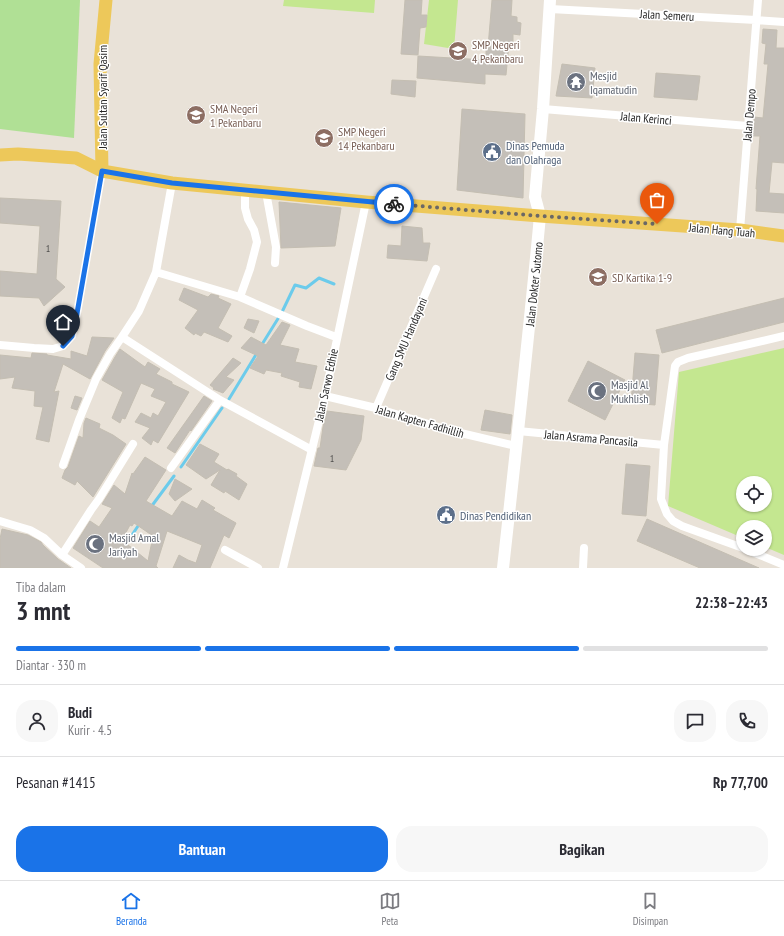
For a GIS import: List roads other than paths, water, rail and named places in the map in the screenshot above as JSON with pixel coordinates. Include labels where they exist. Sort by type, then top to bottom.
[{"type":"main road","name":"Jalan Sultan Syarif Qasim","points":[[102,171],[100,64],[106,0]]},
{"type":"main road","name":"Jalan Dokter Sutomo","points":[[503,568],[529,338],[540,216],[535,197],[550,4]]},
{"type":"main road","name":"Jalan Hang Tuah","points":[[0,148],[18,154]]},
{"type":"main road","name":"Jalan Hang Tuah","points":[[0,155],[18,154],[76,158],[102,171],[172,183],[366,202],[740,230],[784,236]]},
{"type":"street","name":"Jalan Dempo","points":[[740,230],[758,0]]},
{"type":"street","name":"Jalan Semeru","points":[[550,4],[784,22]]},
{"type":"street","name":"Jalan Kerinci","points":[[543,109],[748,126]]},
{"type":"street","points":[[0,345],[53,349],[63,346],[72,336],[102,171]]},
{"type":"street","points":[[63,465],[96,379],[110,354],[139,311],[156,272],[172,183]]},
{"type":"street","points":[[240,297],[250,269],[257,242],[245,208],[245,190]]},
{"type":"street","points":[[266,192],[276,247],[275,263]]},
{"type":"street","name":"Jalan Sarwo Edhie","points":[[283,568],[312,450],[366,202]]},
{"type":"street","name":"Gang SMU Handayani","points":[[376,408],[436,270]]},
{"type":"street","points":[[156,272],[240,297],[336,337]]},
{"type":"street","points":[[736,546],[682,526],[667,514],[661,499],[664,445],[675,366],[678,362],[688,358],[784,336]]},
{"type":"street","points":[[122,337],[220,400],[312,450]]},
{"type":"street","name":"Jalan Kapten Fadhillih","points":[[324,396],[376,408],[448,430],[516,446]]},
{"type":"street","points":[[171,468],[220,400]]},
{"type":"street","name":"Jalan Asrama Pancasila","points":[[518,431],[664,445]]},
{"type":"street","points":[[62,555],[133,444]]},
{"type":"street","points":[[0,521],[30,530],[44,538],[62,555],[81,568]]},
{"type":"street","points":[[582,568],[584,548]]},
{"type":"street","points":[[225,550],[258,568]]},
{"type":"street","points":[[762,556],[784,565]]},
{"type":"waterway","points":[[282,312],[295,285],[306,288],[319,278],[334,284]]},
{"type":"waterway","points":[[261,346],[279,317]]},
{"type":"waterway","points":[[229,399],[257,353]]},
{"type":"waterway","points":[[181,467],[222,408]]},
{"type":"waterway","points":[[151,507],[174,476]]},
{"type":"waterway","points":[[124,547],[140,523]]},
{"type":"place","name":"SMP Negeri 4 Pekanbaru","points":[[458,51]]},
{"type":"place","name":"Mesjid Iqamatudin","points":[[576,82]]},
{"type":"place","name":"SMA Negeri 1 Pekanbaru","points":[[196,115]]},
{"type":"place","name":"SMP Negeri 14 Pekanbaru","points":[[324,138]]},
{"type":"place","name":"Dinas Pemuda dan Olahraga","points":[[492,152]]},
{"type":"place","name":"SD Kartika 1-9","points":[[598,277]]},
{"type":"place","name":"Masjid Al Mukhlish","points":[[597,391]]},
{"type":"place","name":"Dinas Pendidikan","points":[[446,515]]},
{"type":"place","name":"Masjid Amal Jariyah","points":[[95,544]]}]
